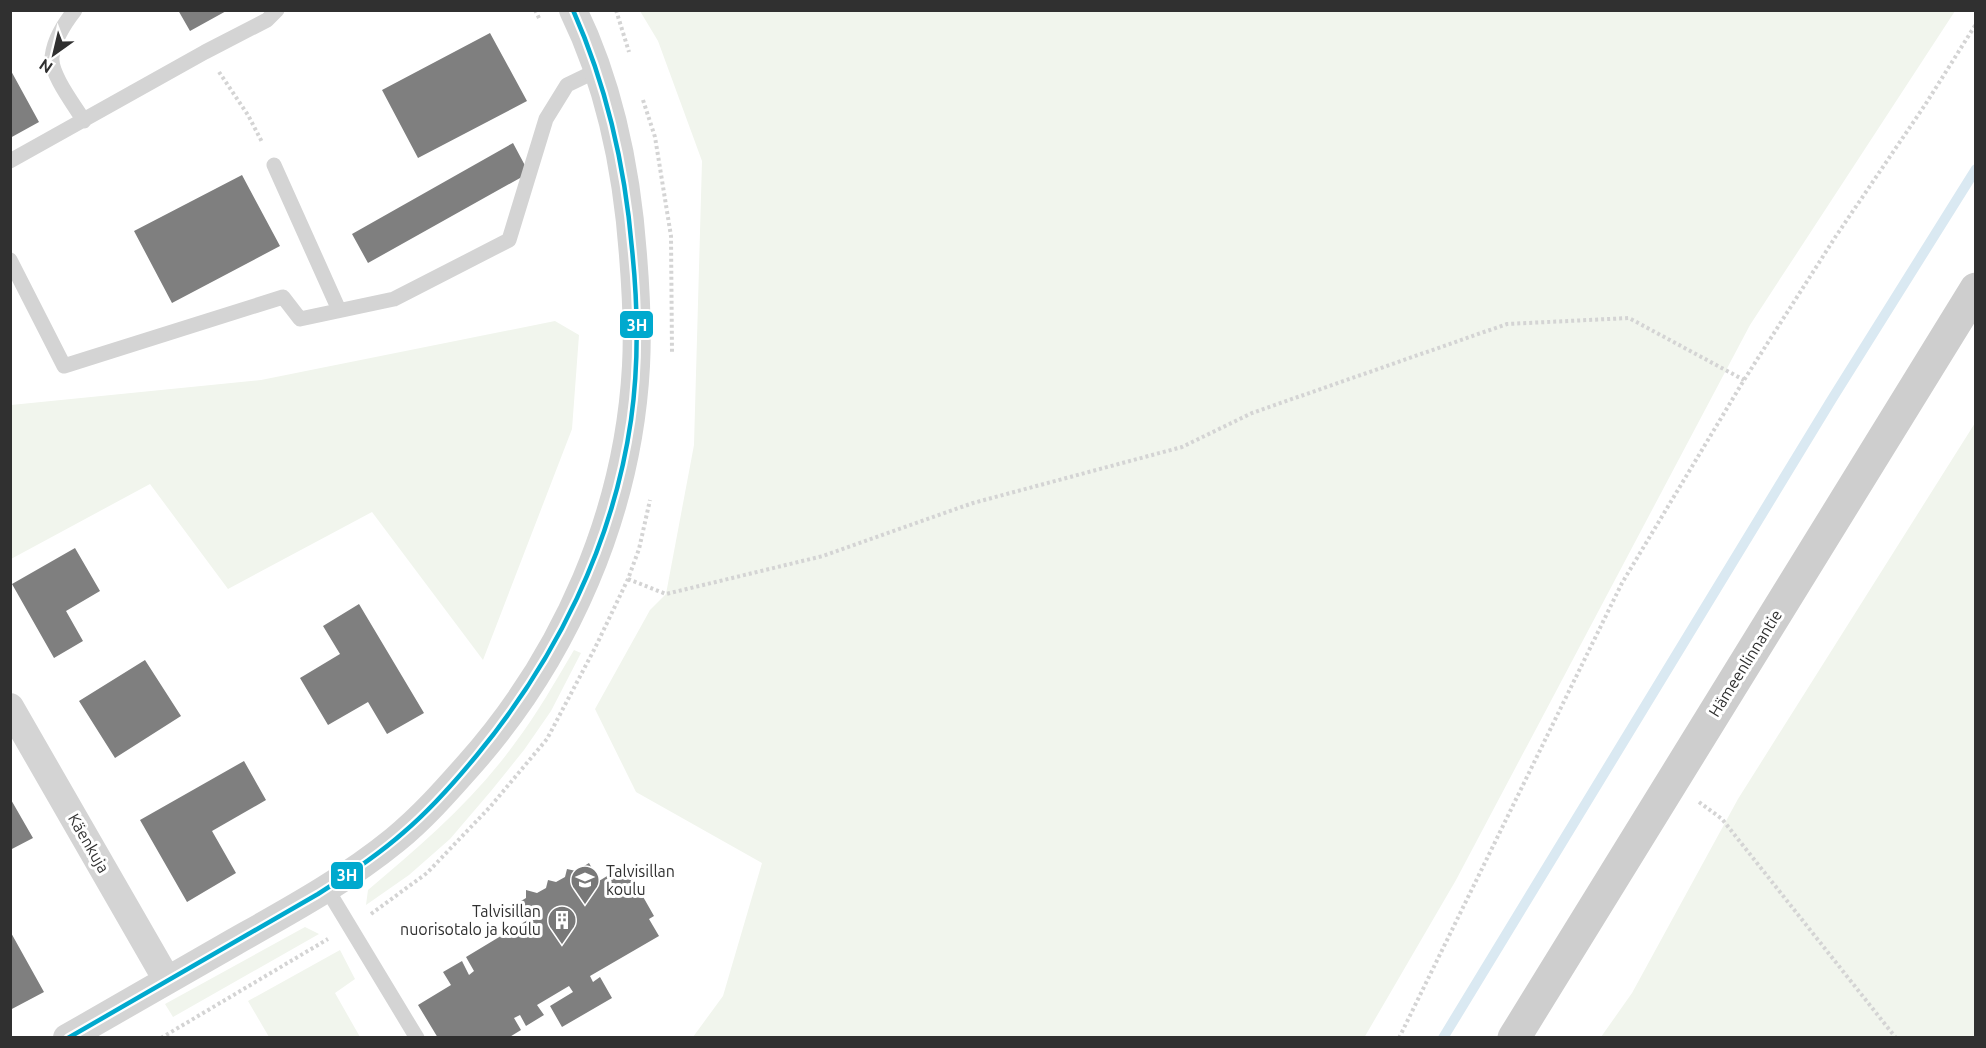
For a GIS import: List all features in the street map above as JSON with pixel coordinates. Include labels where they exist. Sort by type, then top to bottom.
[{"type":"main road","name":"Hämeenlinnantie","points":[[1514,1038],[1976,289]]},
{"type":"street","points":[[67,1038],[327,889],[396,839],[433,806],[487,745],[514,709],[561,631],[584,586],[602,539],[619,480],[629,426],[636,367],[637,312],[631,223],[623,165],[597,71],[573,10]]},
{"type":"street","name":"Käenkuja","points":[[10,707],[167,980]]},
{"type":"lane","points":[[75,10],[61,28],[51,59],[58,78],[84,121]]},
{"type":"lane","points":[[10,161],[267,20],[277,10]]},
{"type":"lane","points":[[10,260],[64,366],[283,297],[300,319],[394,299],[509,240],[546,119],[567,86],[597,71]]},
{"type":"lane","points":[[274,165],[339,310]]},
{"type":"lane","points":[[327,889],[417,1038]]},
{"type":"path","points":[[535,10],[544,28]]},
{"type":"path","points":[[616,10],[631,58]]},
{"type":"path","points":[[1399,1038],[1622,583],[1744,380],[1976,24]]},
{"type":"path","points":[[225,82],[248,115],[274,165]]},
{"type":"path","points":[[641,92],[655,138],[671,236],[672,356]]},
{"type":"path","points":[[628,579],[666,594],[823,556],[973,503],[1182,447],[1252,413],[1508,324],[1629,318],[1744,380]]},
{"type":"path","points":[[160,1038],[381,908],[427,873],[490,807],[547,739],[595,648],[628,579],[639,549],[652,490]]},
{"type":"path","points":[[1672,782],[1722,819],[1896,1038]]},
{"type":"shaded area","points":[[640,11],[1955,11],[1750,325],[1456,880],[1364,1038],[693,1037],[723,996],[762,863],[636,792],[595,709],[650,610],[666,594],[694,445],[702,161],[658,41]]},
{"type":"shaded area","points":[[555,321],[579,335],[572,429],[483,660],[372,512],[228,589],[150,484],[11,559],[11,405],[261,380]]},
{"type":"shaded area","points":[[1975,423],[1975,1037],[1601,1037],[1632,993],[1738,799]]},
{"type":"shaded area","points":[[574,650],[581,653],[551,711],[491,791],[450,839],[409,875],[366,905],[368,890],[446,821],[499,764],[531,721]]},
{"type":"shaded area","points":[[305,927],[319,934],[173,1017],[165,1004]]},
{"type":"shaded area","points":[[340,950],[355,979],[335,993],[360,1037],[269,1037],[248,1001]]},
{"type":"building","points":[[178,10],[228,10],[190,31]]},
{"type":"building","points":[[490,33],[527,101],[418,158],[382,90]]},
{"type":"building","points":[[10,69],[39,122],[10,138]]},
{"type":"building","points":[[513,143],[529,173],[368,263],[352,234]]},
{"type":"building","points":[[242,175],[280,246],[172,303],[134,231]]},
{"type":"building","points":[[75,548],[100,591],[66,611],[83,641],[54,658],[12,584]]},
{"type":"building","points":[[359,604],[424,713],[387,734],[368,702],[328,725],[300,678],[340,654],[323,626]]},
{"type":"building","points":[[145,660],[181,716],[115,758],[79,701]]},
{"type":"building","points":[[244,761],[266,800],[212,831],[236,873],[187,902],[140,820]]},
{"type":"building","points":[[10,798],[33,838],[10,850]]},
{"type":"building","name":"Talvisillan nuorisotalo ja koulu","points":[[589,863],[599,881],[625,865],[654,916],[649,919],[659,936],[590,976],[593,982],[600,977],[612,998],[562,1027],[550,1006],[573,992],[569,986],[537,1005],[544,1015],[526,1026],[520,1015],[514,1018],[521,1030],[508,1038],[438,1038],[418,1005],[451,985],[443,972],[462,961],[469,975],[474,971],[466,957],[531,918],[521,901],[526,898],[526,890],[537,893],[546,888],[548,880],[556,882],[565,877],[567,869],[576,871]]},
{"type":"building","points":[[10,931],[44,992],[10,1010]]},
{"type":"waterway","points":[[1443,1038],[1832,399],[1976,169]]},
{"type":"transit line","name":"3H","points":[[68,1038],[318,894],[362,865],[404,832],[451,786],[506,718],[556,640],[577,598],[595,556],[622,466],[634,399],[637,334],[636,292],[625,187],[605,98],[573,10]]},
{"type":"place","name":"Talvisillan koulu","points":[[585,906]]},
{"type":"place","name":"Talvisillan nuorisotalo ja koulu","points":[[562,946]]}]
